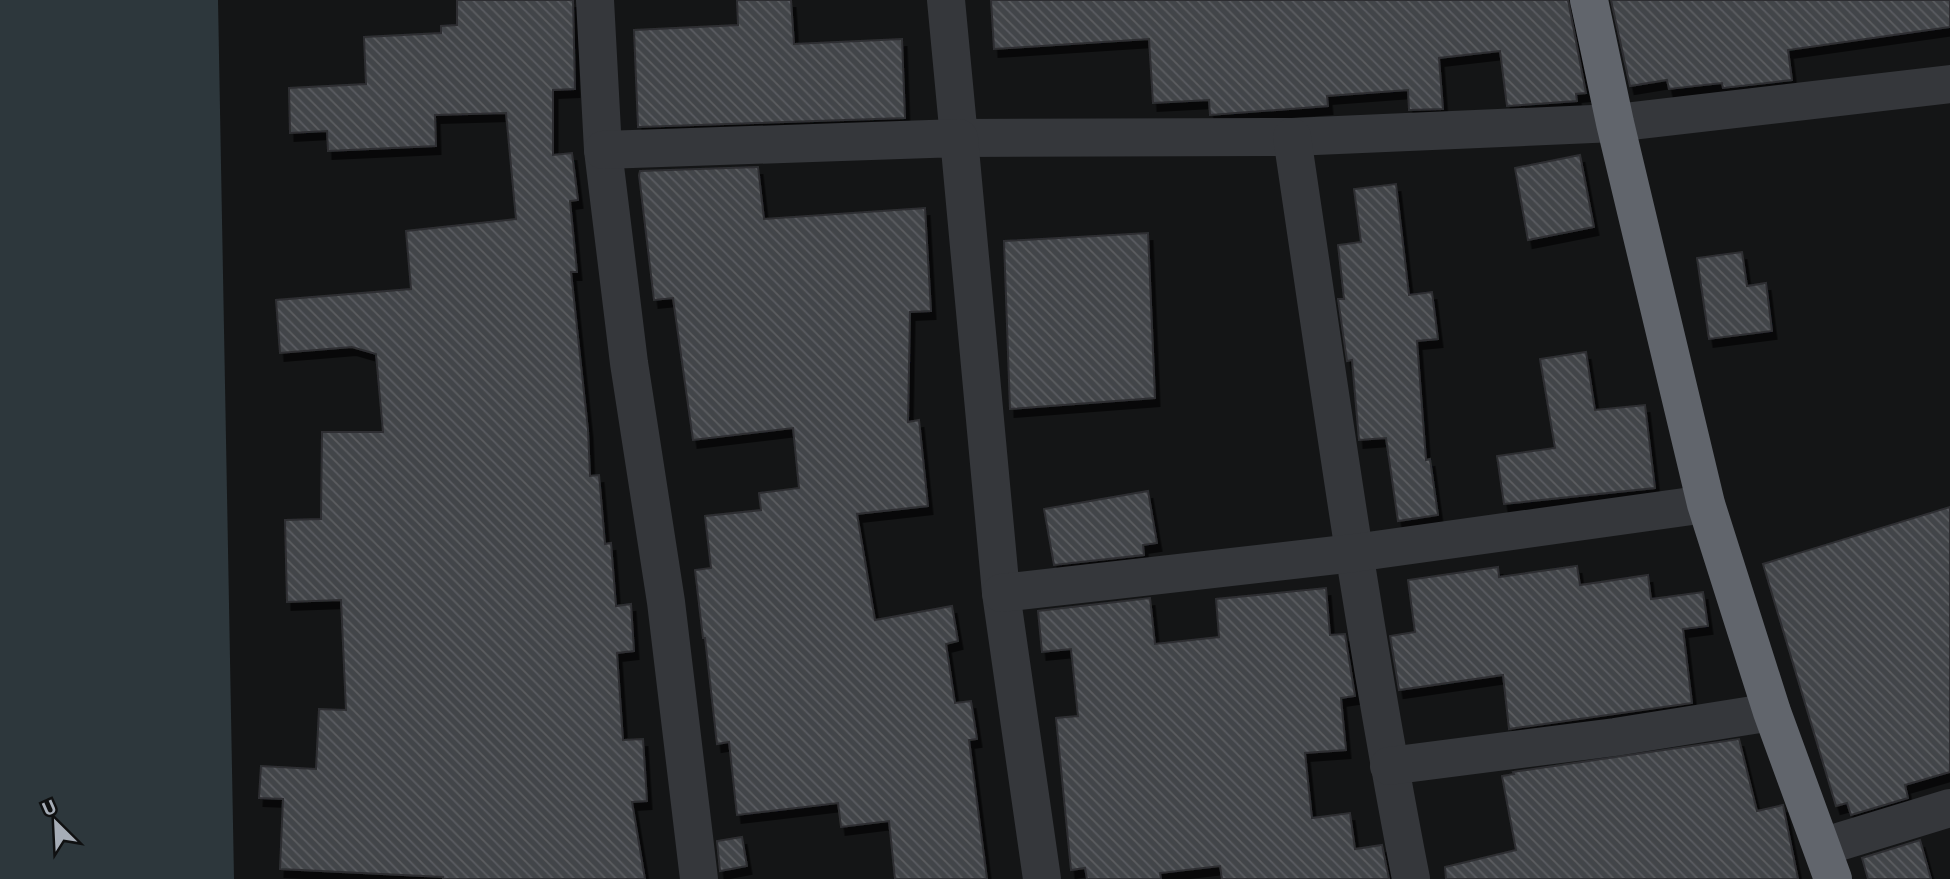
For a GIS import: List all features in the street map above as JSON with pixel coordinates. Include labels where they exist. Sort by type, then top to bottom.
[{"type":"highway","points":[[1589,0],[1615,123],[1706,504],[1772,712],[1827,863]]},
{"type":"street","points":[[595,0],[603,150],[629,363],[666,602],[699,879]]},
{"type":"street","points":[[946,0],[1001,593],[1042,879]]},
{"type":"street","points":[[603,150],[959,138],[1292,137],[1615,123],[1950,84]]},
{"type":"street","points":[[1292,137],[1353,553],[1411,879]]},
{"type":"street","points":[[1001,593],[1353,553],[1706,504]]},
{"type":"street","points":[[1389,766],[1615,737],[1772,712]]},
{"type":"street","points":[[1827,863],[1950,808]]},
{"type":"shaded area","points":[[0,0],[218,0],[234,879],[0,879]]},
{"type":"building","points":[[457,0],[573,0],[575,89],[553,90],[553,155],[572,153],[578,200],[570,201],[577,272],[571,272],[588,430],[590,476],[599,475],[605,544],[611,543],[616,606],[631,604],[634,651],[617,653],[623,740],[643,739],[647,801],[632,802],[645,879],[443,879],[280,869],[283,799],[259,798],[261,766],[316,769],[319,709],[346,710],[341,600],[287,602],[285,520],[321,519],[322,432],[383,432],[376,354],[352,347],[280,353],[276,300],[411,289],[406,231],[516,219],[506,113],[435,115],[436,146],[328,151],[327,131],[290,133],[289,88],[366,84],[364,37],[441,33],[441,26],[457,25]]},
{"type":"building","points":[[737,0],[791,0],[794,44],[902,39],[905,118],[638,127],[634,30],[738,25]]},
{"type":"building","points":[[991,0],[1568,0],[1586,93],[1576,94],[1577,101],[1507,106],[1500,51],[1439,58],[1443,109],[1409,110],[1408,90],[1327,96],[1328,106],[1210,115],[1209,100],[1153,103],[1149,39],[994,49]]},
{"type":"building","points":[[1611,0],[1950,0],[1950,27],[1788,50],[1792,80],[1723,88],[1722,83],[1669,89],[1667,80],[1630,86]]},
{"type":"building","points":[[1580,155],[1594,227],[1528,240],[1515,168]]},
{"type":"building","points":[[758,167],[764,219],[925,208],[931,311],[910,312],[908,422],[919,420],[928,506],[857,514],[875,620],[952,606],[958,641],[946,644],[955,703],[971,701],[977,739],[969,740],[987,879],[895,879],[889,821],[841,827],[838,803],[737,815],[729,742],[717,744],[695,570],[711,568],[705,516],[761,510],[759,493],[799,488],[793,428],[693,440],[673,298],[654,300],[639,175],[640,171]]},
{"type":"building","points":[[1396,184],[1409,295],[1432,292],[1438,339],[1417,341],[1426,460],[1430,459],[1438,515],[1398,521],[1386,438],[1359,440],[1352,360],[1347,361],[1338,299],[1344,299],[1338,245],[1361,242],[1354,189]]},
{"type":"building","points":[[1148,233],[1155,398],[1010,409],[1004,241]]},
{"type":"building","points":[[1742,252],[1747,286],[1766,283],[1772,331],[1709,339],[1697,258]]},
{"type":"building","points":[[1586,352],[1595,410],[1645,405],[1655,488],[1504,504],[1497,456],[1555,448],[1540,359]]},
{"type":"building","points":[[1148,491],[1157,543],[1143,545],[1144,555],[1054,565],[1044,509]]},
{"type":"building","points":[[1950,507],[1950,772],[1905,785],[1908,798],[1851,815],[1847,803],[1836,806],[1763,564]]},
{"type":"building","points":[[1577,566],[1580,585],[1648,575],[1651,599],[1703,592],[1708,626],[1683,629],[1692,703],[1509,729],[1503,675],[1399,690],[1390,636],[1415,632],[1408,580],[1498,567],[1499,577]]},
{"type":"building","points":[[1326,588],[1330,635],[1345,634],[1355,696],[1341,698],[1346,750],[1305,753],[1312,818],[1350,813],[1355,849],[1382,845],[1389,879],[1222,879],[1220,866],[1160,873],[1161,879],[1087,879],[1085,868],[1071,870],[1056,718],[1078,716],[1071,649],[1042,652],[1038,611],[1150,598],[1155,644],[1219,637],[1216,599]]},
{"type":"building","points":[[1739,739],[1757,811],[1783,805],[1798,879],[1446,879],[1445,867],[1516,850],[1502,776],[1514,774],[1513,772]]},
{"type":"building","points":[[742,837],[747,866],[720,871],[717,841]]},
{"type":"building","points":[[1920,840],[1931,879],[1868,879],[1862,858]]}]
